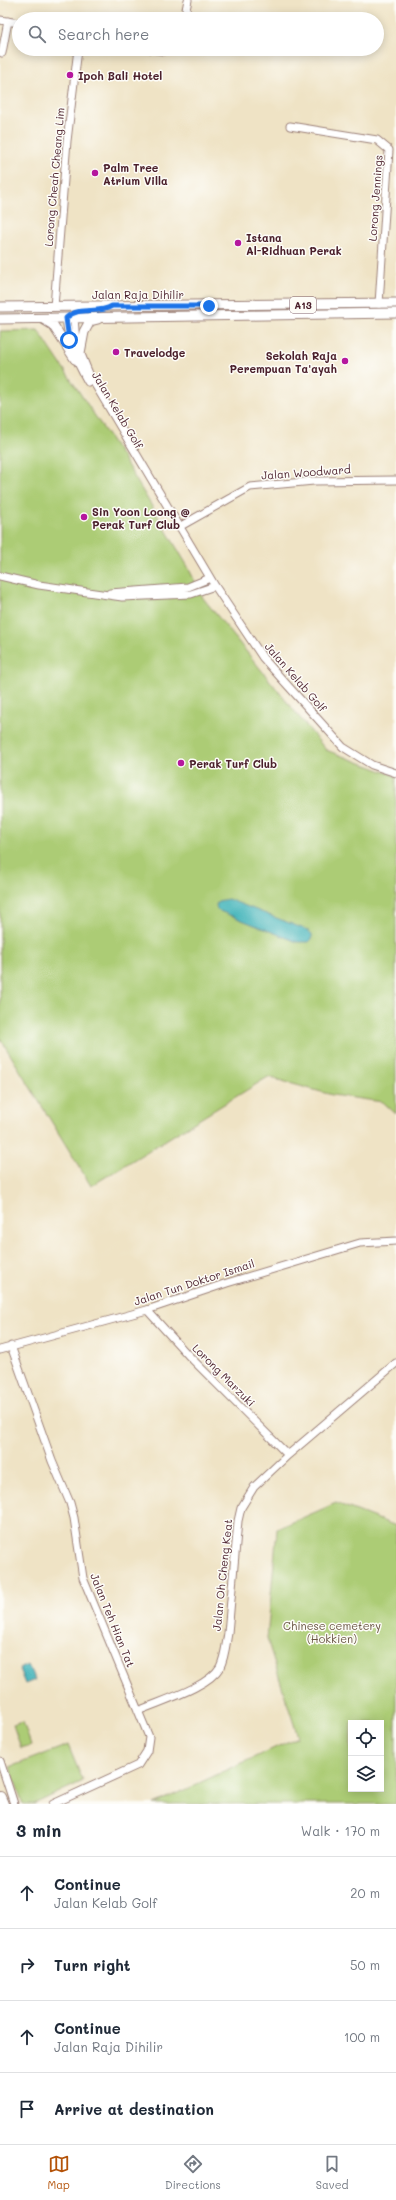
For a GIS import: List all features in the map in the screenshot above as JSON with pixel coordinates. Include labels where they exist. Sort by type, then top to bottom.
[{"type":"highway","points":[[0,1797],[2,1804]]},
{"type":"main road","name":"Jalan Raja Dihilir","points":[[0,307],[396,303]]},
{"type":"main road","points":[[12,307],[26,312],[67,313],[70,317],[78,310],[105,310],[112,306]]},
{"type":"main road","name":"A13","points":[[0,319],[396,314]]},
{"type":"main road","points":[[77,356],[84,332],[90,321],[103,318]]},
{"type":"main road","points":[[42,319],[53,325],[77,356]]},
{"type":"street","points":[[185,12],[188,0]]},
{"type":"street","points":[[0,20],[12,22]]},
{"type":"street","points":[[2,53],[8,21]]},
{"type":"street","name":"Lorong Cheah Cheang Lim","points":[[54,307],[70,104],[77,56]]},
{"type":"street","name":"Lorong Jennings","points":[[290,126],[377,140],[389,150],[379,304]]},
{"type":"street","points":[[70,317],[76,342],[77,356]]},
{"type":"street","name":"Jalan Kelab Golf","points":[[77,356],[210,578],[263,658],[343,747],[372,765],[396,773]]},
{"type":"street","name":"Jalan Kelab Golf","points":[[77,356],[164,506],[179,527]]},
{"type":"street","name":"Jalan Woodward","points":[[179,527],[250,487],[314,481],[396,480]]},
{"type":"street","points":[[0,576],[39,585],[122,597],[191,594],[215,586]]},
{"type":"street","points":[[108,594],[188,587],[210,578]]},
{"type":"street","name":"Jalan Tun Doktor Ismail","points":[[0,1350],[147,1310],[227,1283],[360,1244],[396,1241]]},
{"type":"street","name":"Lorong Marzuki","points":[[147,1310],[188,1355],[288,1454]]},
{"type":"street","name":"Jalan Teh Hian Tat","points":[[11,1346],[52,1461],[70,1503],[74,1518],[83,1578],[149,1737],[147,1751],[140,1763],[53,1804]]},
{"type":"street","name":"Jalan Oh Cheng Keat","points":[[138,1711],[198,1686],[211,1677],[220,1667],[225,1651],[228,1633],[241,1508],[254,1487],[288,1454],[396,1363]]},
{"type":"street","points":[[0,1761],[14,1804]]},
{"type":"green space","name":"Perak Turf Club","points":[[38,330],[123,458],[187,565],[203,598],[326,750],[396,776],[396,1114],[383,1102],[332,1095],[268,1077],[91,1186],[0,1038],[0,331]]},
{"type":"green space","name":"Chinese cemetery (Hokkien)","points":[[336,1503],[396,1526],[396,1804],[154,1804],[298,1737],[267,1639],[277,1529]]},
{"type":"green space","points":[[23,1722],[31,1745],[21,1748],[13,1725]]},
{"type":"green space","points":[[68,1745],[83,1781],[34,1804],[23,1804],[10,1767]]},
{"type":"water","points":[[228,899],[307,930],[312,934],[312,939],[309,942],[297,942],[217,910],[216,905],[218,901]]},
{"type":"water","points":[[28,1665],[35,1680],[25,1684],[19,1669]]},
{"type":"place","name":"Ipoh Bali Hotel","points":[[70,75]]},
{"type":"place","name":"Palm Tree Atrium Villa","points":[[95,173]]},
{"type":"place","name":"Istana Al-Ridhuan Perak","points":[[238,243]]},
{"type":"place","name":"Travelodge","points":[[116,352]]},
{"type":"place","name":"Sekolah Raja Perempuan Ta'ayah","points":[[345,361]]},
{"type":"place","name":"Sin Yoon Loong @ Perak Turf Club","points":[[84,517]]},
{"type":"place","name":"Perak Turf Club","points":[[181,763]]},
{"type":"route","points":[[69,340],[66,318],[78,310],[105,310],[112,306],[209,306]]}]
